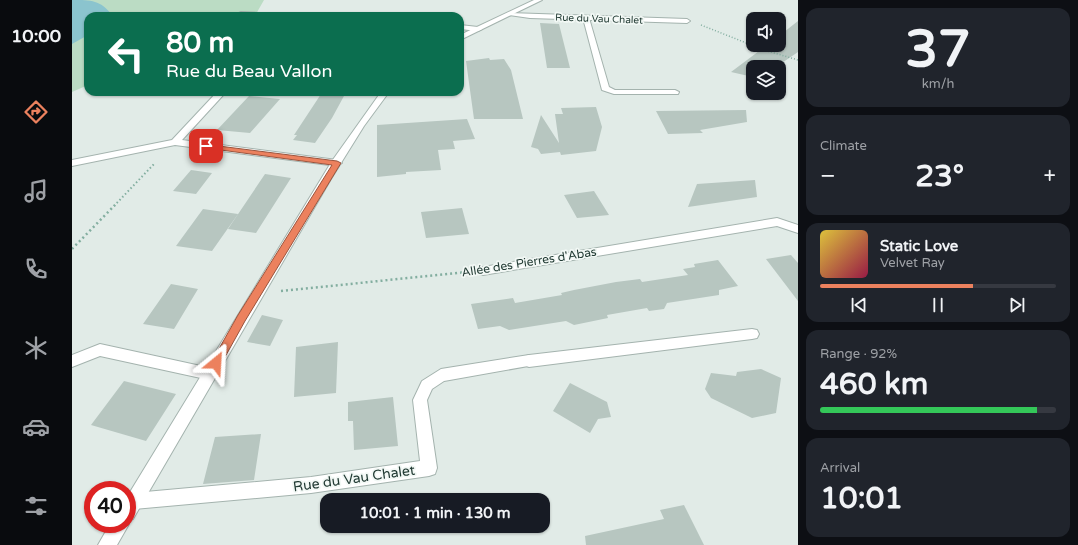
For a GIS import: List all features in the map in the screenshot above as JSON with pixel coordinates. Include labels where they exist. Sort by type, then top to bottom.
[{"type":"street","name":"Rue du Vau Chalet","points":[[464,36],[539,0]]},
{"type":"street","name":"Rue du Vau Chalet","points":[[511,14],[687,21]]},
{"type":"street","points":[[586,18],[606,88],[614,92],[675,92]]},
{"type":"street","points":[[464,27],[478,29]]},
{"type":"street","points":[[175,142],[218,96]]},
{"type":"street","name":"Rue du Vau Chalet","points":[[136,499],[258,291],[337,163],[382,96]]},
{"type":"street","points":[[72,163],[175,142],[337,163]]},
{"type":"street","name":"Allée des Pierres d'Abas","points":[[482,270],[777,222],[798,229]]},
{"type":"street","name":"Rue du Vau Chalet","points":[[136,506],[311,485],[429,468],[420,400],[427,384],[441,375],[529,360],[752,334]]},
{"type":"street","points":[[72,361],[100,350],[210,374]]},
{"type":"street","points":[[107,545],[114,533]]},
{"type":"path","points":[[687,21],[708,27],[764,50],[798,60]]},
{"type":"path","points":[[72,249],[175,142]]},
{"type":"path","name":"Allée des Pierres d'Abas","points":[[258,291],[284,291],[482,270]]},
{"type":"green space","points":[[72,0],[264,0],[257,12],[84,12],[84,87],[72,92]]},
{"type":"water","points":[[72,0],[85,0],[104,6],[110,12],[84,12],[84,37],[72,44]]},
{"type":"building","points":[[798,21],[798,52],[786,60],[747,60],[758,52],[786,52],[786,30]]},
{"type":"building","points":[[540,23],[559,24],[570,68],[547,68]]},
{"type":"building","points":[[489,58],[490,60],[504,59],[511,70],[523,119],[474,119],[466,61]]},
{"type":"building","points":[[746,61],[746,75],[731,72]]},
{"type":"building","points":[[249,96],[280,99],[250,133],[217,130]]},
{"type":"building","points":[[320,96],[344,96],[332,118],[315,143],[293,140],[297,135],[294,135]]},
{"type":"building","points":[[596,107],[602,127],[596,151],[561,155],[560,152],[541,154],[538,149],[531,147],[541,115],[559,143],[555,114],[563,114],[561,108]]},
{"type":"building","points":[[746,110],[747,122],[700,130],[703,133],[668,134],[656,111]]},
{"type":"building","points":[[467,119],[475,139],[453,141],[455,149],[438,150],[441,170],[406,172],[406,174],[377,177],[377,125]]},
{"type":"building","points":[[191,170],[212,173],[196,194],[173,191]]},
{"type":"building","points":[[265,174],[291,178],[256,233],[228,229]]},
{"type":"building","points":[[755,180],[757,197],[688,207],[697,184]]},
{"type":"building","points":[[594,191],[609,215],[577,218],[564,195]]},
{"type":"building","points":[[462,208],[469,234],[426,238],[421,212]]},
{"type":"building","points":[[203,209],[238,214],[212,251],[176,246]]},
{"type":"building","points":[[791,255],[798,263],[798,301],[766,259]]},
{"type":"building","points":[[718,260],[738,286],[719,290],[719,295],[667,303],[664,309],[649,311],[647,308],[607,315],[608,318],[574,325],[566,321],[509,330],[500,326],[478,329],[471,304],[513,298],[515,303],[562,295],[561,293],[616,282],[640,279],[642,282],[688,275],[683,269],[695,267],[694,264]]},
{"type":"building","points":[[171,284],[198,289],[174,329],[143,324]]},
{"type":"building","points":[[262,315],[283,320],[270,346],[247,342]]},
{"type":"building","points":[[338,342],[336,393],[294,397],[296,347]]},
{"type":"building","points":[[761,369],[781,378],[776,413],[752,418],[711,398],[705,389],[711,373],[736,376],[737,372]]},
{"type":"building","points":[[124,381],[176,394],[146,441],[91,425]]},
{"type":"building","points":[[570,383],[607,402],[611,417],[598,419],[590,433],[553,411]]},
{"type":"building","points":[[393,397],[398,446],[354,450],[353,421],[348,421],[348,402]]},
{"type":"building","points":[[261,434],[254,480],[203,484],[215,437]]},
{"type":"building","points":[[684,505],[704,545],[586,545],[585,536],[664,519],[660,510]]},
{"type":"route","points":[[206,146],[337,163],[241,318],[216,363]]}]
